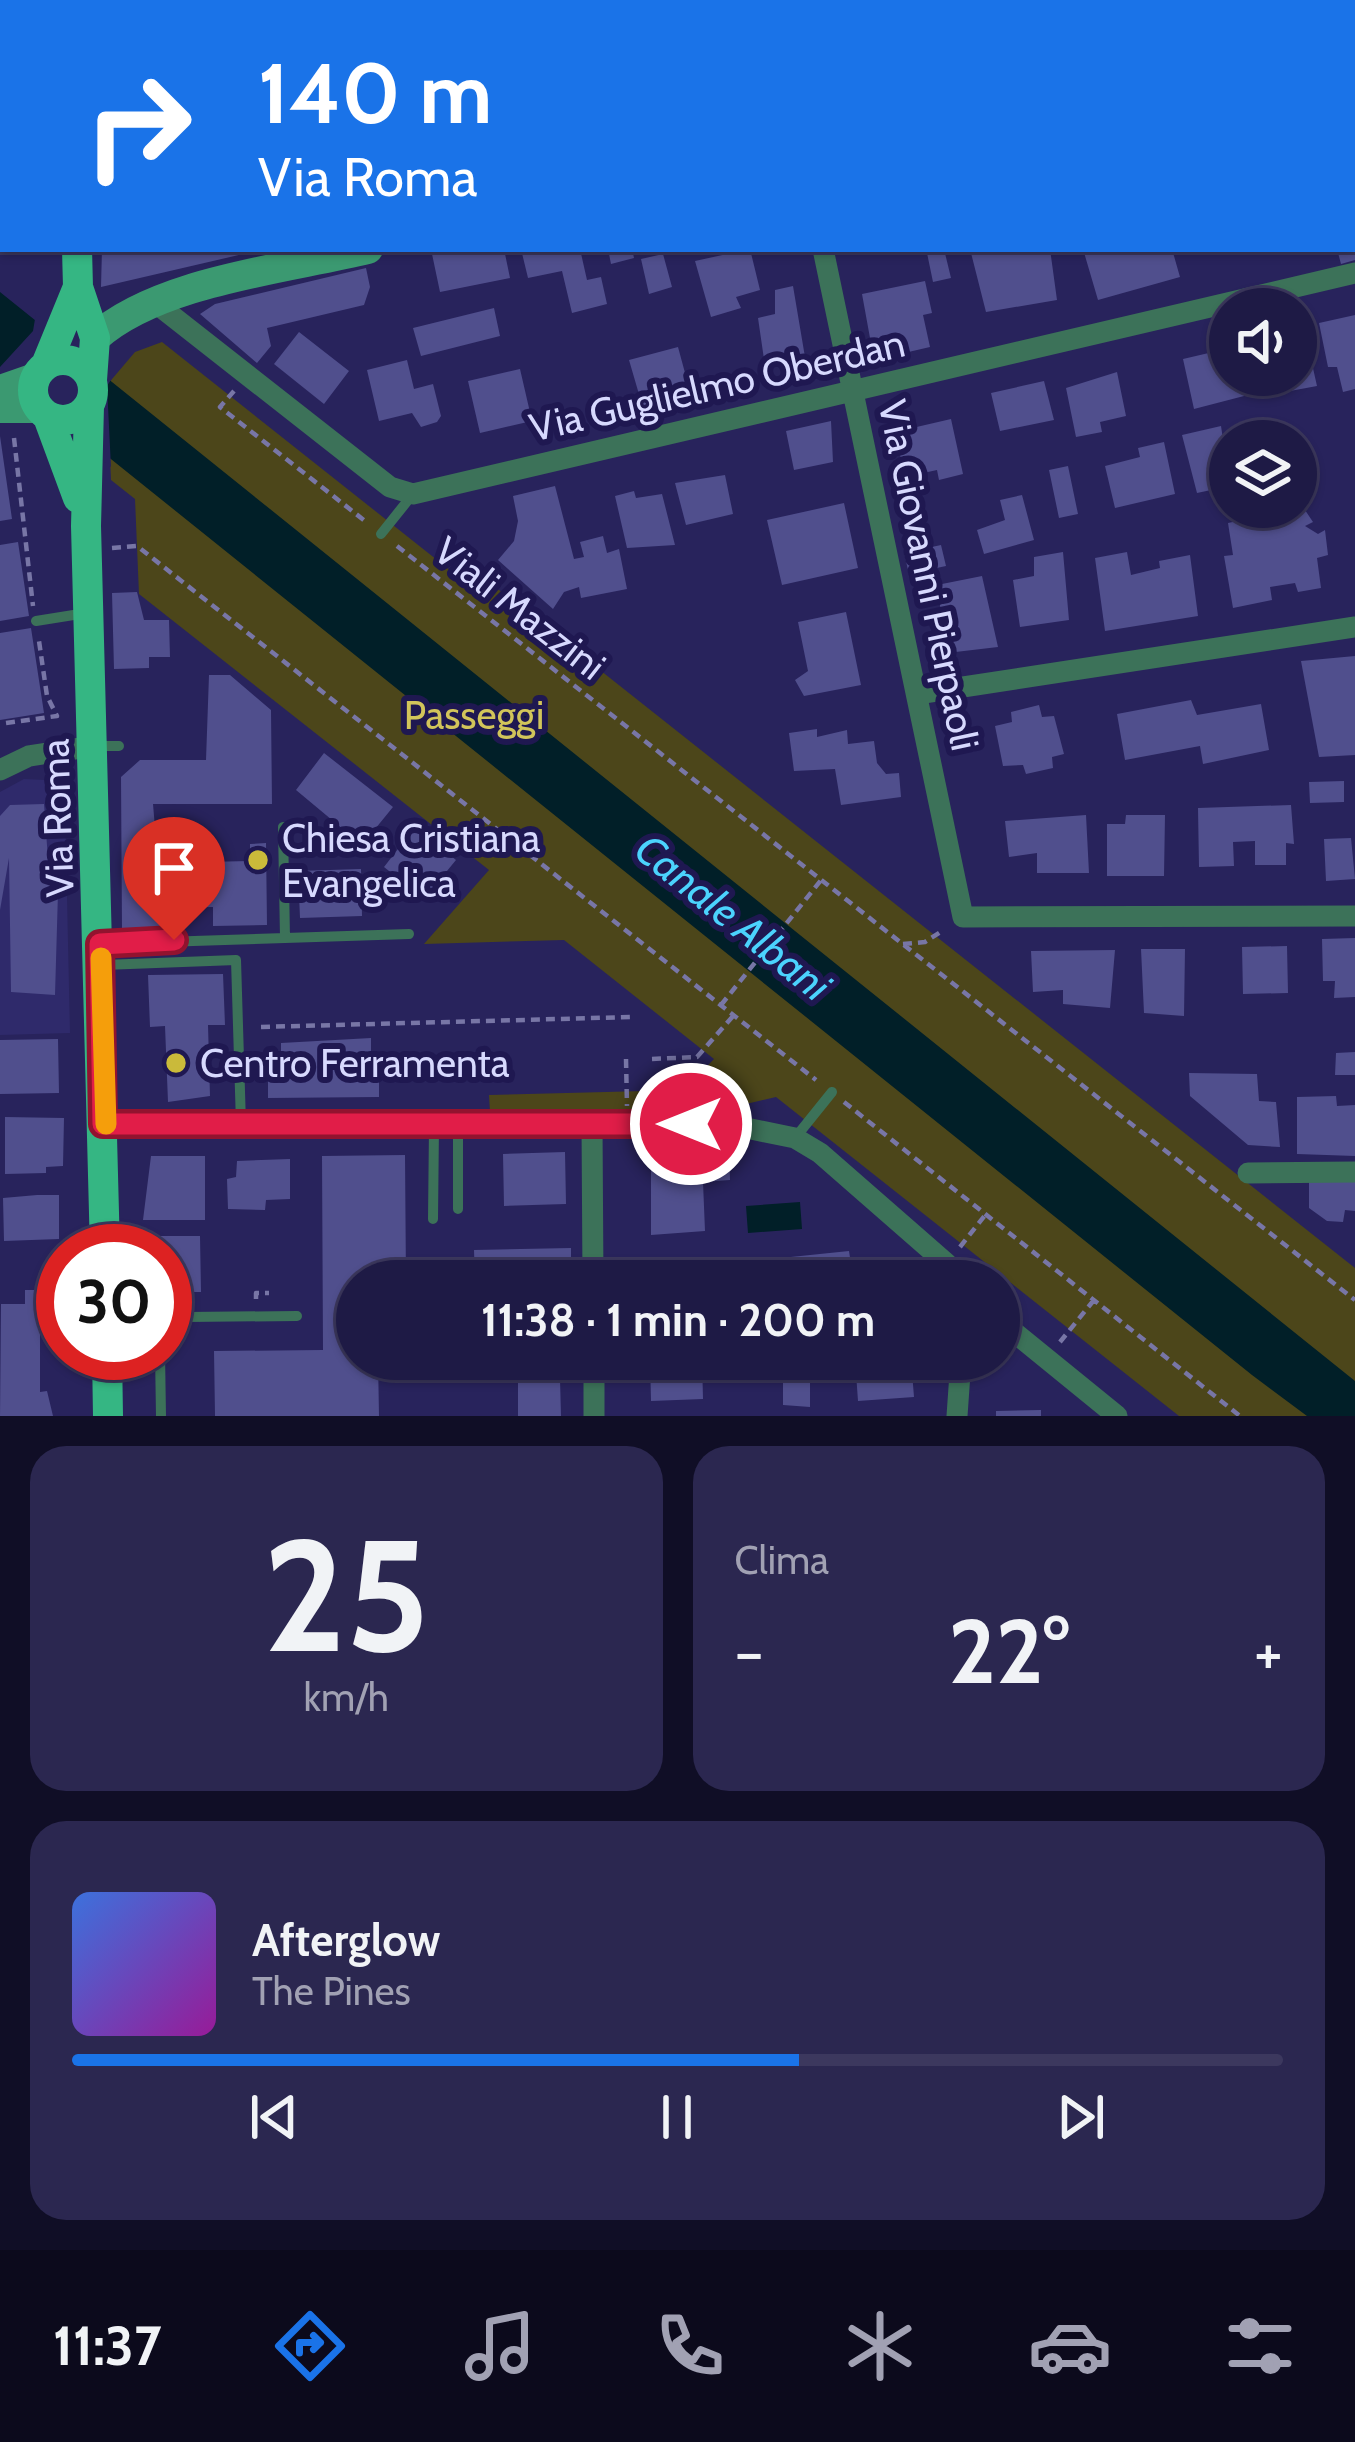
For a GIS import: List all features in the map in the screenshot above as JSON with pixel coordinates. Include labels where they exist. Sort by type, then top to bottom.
[{"type":"main road","name":"Via Roma","points":[[77,252],[78,286],[95,338],[86,526],[89,613],[106,746],[101,955],[105,1224]]},
{"type":"main road","name":"Via Roma","points":[[78,286],[42,392],[86,526]]},
{"type":"main road","points":[[73,361],[91,393],[75,418],[42,392],[73,361]]},
{"type":"main road","points":[[107,1380],[108,1416]]},
{"type":"street","points":[[95,338],[118,318],[153,301],[356,252]]},
{"type":"street","name":"Via Giovanni Pierpaoli","points":[[825,252],[964,916]]},
{"type":"street","name":"Via Guglielmo Oberdan","points":[[413,494],[1355,273]]},
{"type":"street","points":[[153,301],[390,487],[413,494]]},
{"type":"street","points":[[0,390],[42,392]]},
{"type":"street","points":[[7,420],[42,392]]},
{"type":"street","points":[[917,694],[1355,627]]},
{"type":"street","points":[[0,770],[28,756],[106,746]]},
{"type":"street","points":[[964,916],[1355,916]]},
{"type":"street","points":[[103,1124],[691,1124],[795,1138],[936,1260]]},
{"type":"street","points":[[592,1124],[593,1260]]},
{"type":"street","points":[[1248,1173],[1355,1172]]},
{"type":"street","points":[[1020,1337],[1117,1416]]},
{"type":"street","points":[[594,1380],[594,1416]]},
{"type":"street","points":[[957,1416],[960,1380]]},
{"type":"lane","points":[[381,533],[413,494]]},
{"type":"lane","points":[[36,622],[89,613]]},
{"type":"lane","points":[[283,827],[285,938]]},
{"type":"lane","points":[[101,955],[285,938],[409,934]]},
{"type":"lane","points":[[101,955],[236,960],[241,1124]]},
{"type":"lane","points":[[795,1138],[832,1092]]},
{"type":"lane","points":[[433,1219],[434,1124]]},
{"type":"lane","points":[[458,1124],[458,1209]]},
{"type":"lane","points":[[192,1317],[297,1316]]},
{"type":"lane","points":[[160,1380],[161,1416]]},
{"type":"path","name":"Viali Mazzini","points":[[248,373],[220,407],[1355,1300]]},
{"type":"path","points":[[6,723],[57,716],[47,696],[7,420]]},
{"type":"path","points":[[86,526],[105,548],[137,546],[1240,1416]]},
{"type":"path","points":[[722,1005],[822,879]]},
{"type":"path","points":[[903,944],[925,942],[964,916]]},
{"type":"path","points":[[652,1059],[697,1058],[734,1015]]},
{"type":"path","points":[[261,1027],[632,1016]]},
{"type":"path","points":[[626,1059],[627,1100]]},
{"type":"path","points":[[959,1260],[986,1214]]},
{"type":"path","points":[[1047,1359],[1094,1300]]},
{"type":"shaded area","points":[[24,779],[45,780],[55,805],[65,805],[70,1033],[0,1035],[0,792]]},
{"type":"green space","name":"Passeggi","points":[[162,342],[456,575],[466,564],[1355,1268],[1355,1416],[1179,1416],[1020,1290],[1020,1260],[982,1260],[776,1097],[716,1111],[490,1112],[489,1095],[684,1090],[714,1059],[564,940],[424,944],[489,870],[139,594],[135,499],[111,480],[107,385],[135,352]]},
{"type":"water","name":"Canale Albani","points":[[0,292],[1355,1381],[1355,1416],[1307,1416],[1252,1375],[0,370]]},
{"type":"water","points":[[800,1202],[802,1229],[748,1233],[746,1206]]},
{"type":"pier","points":[[36,313],[114,375],[107,386],[111,467],[0,378],[0,367],[33,331]]},
{"type":"building","points":[[102,252],[252,252],[101,287]]},
{"type":"building","points":[[505,252],[510,278],[440,292],[432,254]]},
{"type":"building","points":[[522,252],[581,252],[587,280],[601,277],[607,304],[572,313],[562,271],[528,278]]},
{"type":"building","points":[[609,252],[633,252],[634,258],[611,264]]},
{"type":"building","points":[[751,252],[760,290],[736,297],[741,308],[711,317],[695,261]]},
{"type":"building","points":[[945,252],[951,278],[933,282],[927,253]]},
{"type":"building","points":[[971,252],[1050,252],[1057,300],[986,312]]},
{"type":"building","points":[[1084,252],[1173,252],[1180,277],[1098,300]]},
{"type":"building","points":[[1338,252],[1355,252],[1355,260],[1341,264]]},
{"type":"building","points":[[663,254],[672,287],[649,294],[641,259]]},
{"type":"building","points":[[366,268],[370,287],[364,305],[267,328],[271,346],[257,363],[200,314],[215,304]]},
{"type":"building","points":[[925,281],[932,313],[923,315],[930,347],[874,360],[862,294]]},
{"type":"building","points":[[793,286],[806,363],[765,366],[758,318],[775,314],[775,290]]},
{"type":"building","points":[[494,308],[500,336],[421,356],[413,328]]},
{"type":"building","points":[[1355,315],[1355,389],[1343,392],[1337,367],[1328,367],[1319,323]]},
{"type":"building","points":[[299,332],[349,371],[324,404],[274,364]]},
{"type":"building","points":[[678,347],[691,395],[643,408],[629,360]]},
{"type":"building","points":[[1209,353],[1209,396],[1244,396],[1194,409],[1183,359]]},
{"type":"building","points":[[407,360],[414,389],[433,384],[441,416],[437,422],[421,427],[412,413],[379,421],[367,370]]},
{"type":"building","points":[[520,369],[532,421],[480,433],[468,381]]},
{"type":"building","points":[[1117,372],[1126,416],[1100,422],[1102,432],[1076,437],[1066,388]]},
{"type":"building","points":[[1044,381],[1054,420],[1000,431],[991,393]]},
{"type":"building","points":[[951,419],[963,474],[939,480],[937,470],[905,477],[895,432]]},
{"type":"building","points":[[831,421],[833,462],[794,470],[786,431]]},
{"type":"building","points":[[1209,429],[1209,490],[1197,493],[1182,435]]},
{"type":"building","points":[[0,436],[12,519],[0,521]]},
{"type":"building","points":[[1164,442],[1175,494],[1115,508],[1105,466],[1140,457],[1138,448]]},
{"type":"building","points":[[1068,466],[1078,514],[1059,518],[1049,470]]},
{"type":"building","points":[[725,475],[733,514],[686,525],[675,483]]},
{"type":"building","points":[[555,486],[574,559],[584,557],[580,542],[603,536],[607,553],[619,549],[627,589],[581,598],[579,587],[564,592],[553,609],[498,560],[514,541],[518,521],[513,496]]},
{"type":"building","points":[[634,491],[636,498],[662,494],[675,545],[627,548],[615,496]]},
{"type":"building","points":[[1022,495],[1034,540],[984,554],[977,530],[1005,520],[1000,500]]},
{"type":"building","points":[[844,503],[858,568],[782,585],[767,520]]},
{"type":"building","points":[[1229,528],[1308,528],[1318,534],[1325,530],[1328,555],[1317,558],[1321,588],[1298,592],[1295,583],[1270,587],[1272,600],[1233,608],[1224,556],[1233,555]]},
{"type":"building","points":[[18,542],[29,616],[0,621],[0,545]]},
{"type":"building","points":[[941,545],[946,566],[909,574],[904,553]]},
{"type":"building","points":[[1063,552],[1069,620],[1020,627],[1013,580],[1034,576],[1034,557]]},
{"type":"building","points":[[1127,552],[1131,575],[1160,568],[1159,561],[1190,555],[1198,616],[1105,631],[1095,558]]},
{"type":"building","points":[[982,576],[998,647],[947,653],[937,585]]},
{"type":"building","points":[[137,592],[144,620],[169,620],[170,657],[149,657],[149,668],[114,669],[112,593]]},
{"type":"building","points":[[846,612],[861,685],[804,696],[795,680],[808,671],[798,622]]},
{"type":"building","points":[[31,628],[44,713],[0,720],[0,633]]},
{"type":"building","points":[[1355,656],[1355,755],[1319,757],[1301,661]]},
{"type":"building","points":[[209,675],[230,675],[271,710],[272,804],[153,804],[158,863],[250,861],[250,844],[266,843],[267,925],[213,926],[213,907],[168,908],[169,930],[122,931],[121,777],[140,760],[206,760]]},
{"type":"building","points":[[1191,700],[1197,715],[1261,704],[1269,750],[1203,764],[1200,746],[1125,760],[1117,714]]},
{"type":"building","points":[[1039,705],[1042,717],[1054,716],[1064,754],[1052,757],[1053,768],[1026,774],[1023,765],[1003,766],[995,726],[1012,722],[1011,712]]},
{"type":"building","points":[[817,729],[817,737],[847,730],[848,744],[874,741],[877,763],[886,774],[899,773],[901,797],[841,805],[835,769],[794,771],[789,733]]},
{"type":"building","points":[[324,753],[393,807],[362,845],[296,790]]},
{"type":"building","points":[[1344,781],[1344,802],[1310,803],[1309,782]]},
{"type":"building","points":[[44,804],[48,859],[59,858],[55,995],[11,992],[9,858],[0,910],[0,816],[10,805]]},
{"type":"building","points":[[1291,805],[1294,844],[1286,843],[1286,865],[1255,865],[1255,841],[1233,842],[1234,866],[1199,867],[1198,808]]},
{"type":"building","points":[[1086,815],[1089,873],[1037,873],[1037,853],[1009,857],[1005,821]]},
{"type":"building","points":[[1126,815],[1165,815],[1164,876],[1107,876],[1107,824],[1125,824]]},
{"type":"building","points":[[415,827],[456,860],[424,899],[384,867]]},
{"type":"building","points":[[1351,838],[1355,879],[1326,881],[1324,839]]},
{"type":"building","points":[[361,869],[362,916],[300,918],[298,871]]},
{"type":"building","points":[[1355,938],[1355,997],[1334,998],[1335,981],[1323,981],[1322,939]]},
{"type":"building","points":[[1287,946],[1288,993],[1243,994],[1242,947]]},
{"type":"building","points":[[1141,949],[1185,949],[1184,1016],[1144,1013]]},
{"type":"building","points":[[1115,950],[1110,1008],[1063,1004],[1063,990],[1033,992],[1031,951]]},
{"type":"building","points":[[223,974],[225,1025],[208,1025],[210,1096],[168,1102],[165,1026],[150,1027],[148,975]]},
{"type":"building","points":[[371,1038],[371,1072],[379,1072],[379,1097],[268,1098],[268,1068],[281,1068],[281,1043]]},
{"type":"building","points":[[58,1039],[59,1093],[0,1094],[0,1040]]},
{"type":"building","points":[[1355,1052],[1355,1075],[1335,1075],[1336,1053]]},
{"type":"building","points":[[1189,1073],[1257,1074],[1259,1101],[1276,1102],[1280,1147],[1248,1145],[1190,1096]]},
{"type":"building","points":[[1336,1096],[1337,1106],[1355,1105],[1355,1156],[1297,1154],[1297,1097]]},
{"type":"building","points":[[5,1117],[64,1118],[63,1166],[46,1167],[46,1173],[5,1174]]},
{"type":"building","points":[[664,1147],[729,1148],[730,1180],[703,1182],[705,1231],[651,1235],[651,1159],[662,1158]]},
{"type":"building","points":[[565,1152],[566,1204],[504,1206],[503,1154]]},
{"type":"building","points":[[405,1155],[406,1260],[336,1260],[336,1380],[378,1380],[379,1416],[215,1416],[214,1351],[323,1350],[322,1156]]},
{"type":"building","points":[[151,1156],[205,1156],[205,1220],[143,1220]]},
{"type":"building","points":[[290,1159],[290,1199],[266,1200],[265,1210],[228,1209],[227,1179],[236,1177],[237,1161]]},
{"type":"building","points":[[1309,1182],[1355,1182],[1355,1211],[1345,1210],[1343,1222],[1327,1221],[1309,1208]]},
{"type":"building","points":[[59,1195],[59,1224],[36,1224],[36,1240],[4,1241],[3,1198]]},
{"type":"building","points":[[192,1236],[200,1236],[201,1292],[192,1292]]},
{"type":"building","points":[[571,1248],[571,1260],[474,1260],[474,1250]]},
{"type":"building","points":[[849,1251],[850,1260],[781,1260]]},
{"type":"building","points":[[25,1290],[36,1290],[36,1380],[40,1380],[40,1392],[47,1391],[53,1416],[0,1416],[1,1304],[25,1304]]},
{"type":"building","points":[[560,1380],[561,1416],[518,1416],[518,1381]]},
{"type":"building","points":[[650,1380],[703,1380],[703,1399],[651,1401]]},
{"type":"building","points":[[856,1380],[913,1380],[914,1397],[858,1401]]},
{"type":"building","points":[[783,1382],[810,1382],[810,1407],[783,1405]]},
{"type":"building","points":[[1041,1410],[1041,1416],[996,1416],[996,1411]]},
{"type":"slow traffic","points":[[101,958],[106,1124]]},
{"type":"place","name":"Chiesa Cristiana Evangelica","points":[[258,860]]},
{"type":"place","name":"Centro Ferramenta","points":[[176,1063]]},
{"type":"route","points":[[174,940],[100,944],[103,1124],[691,1124]]}]
